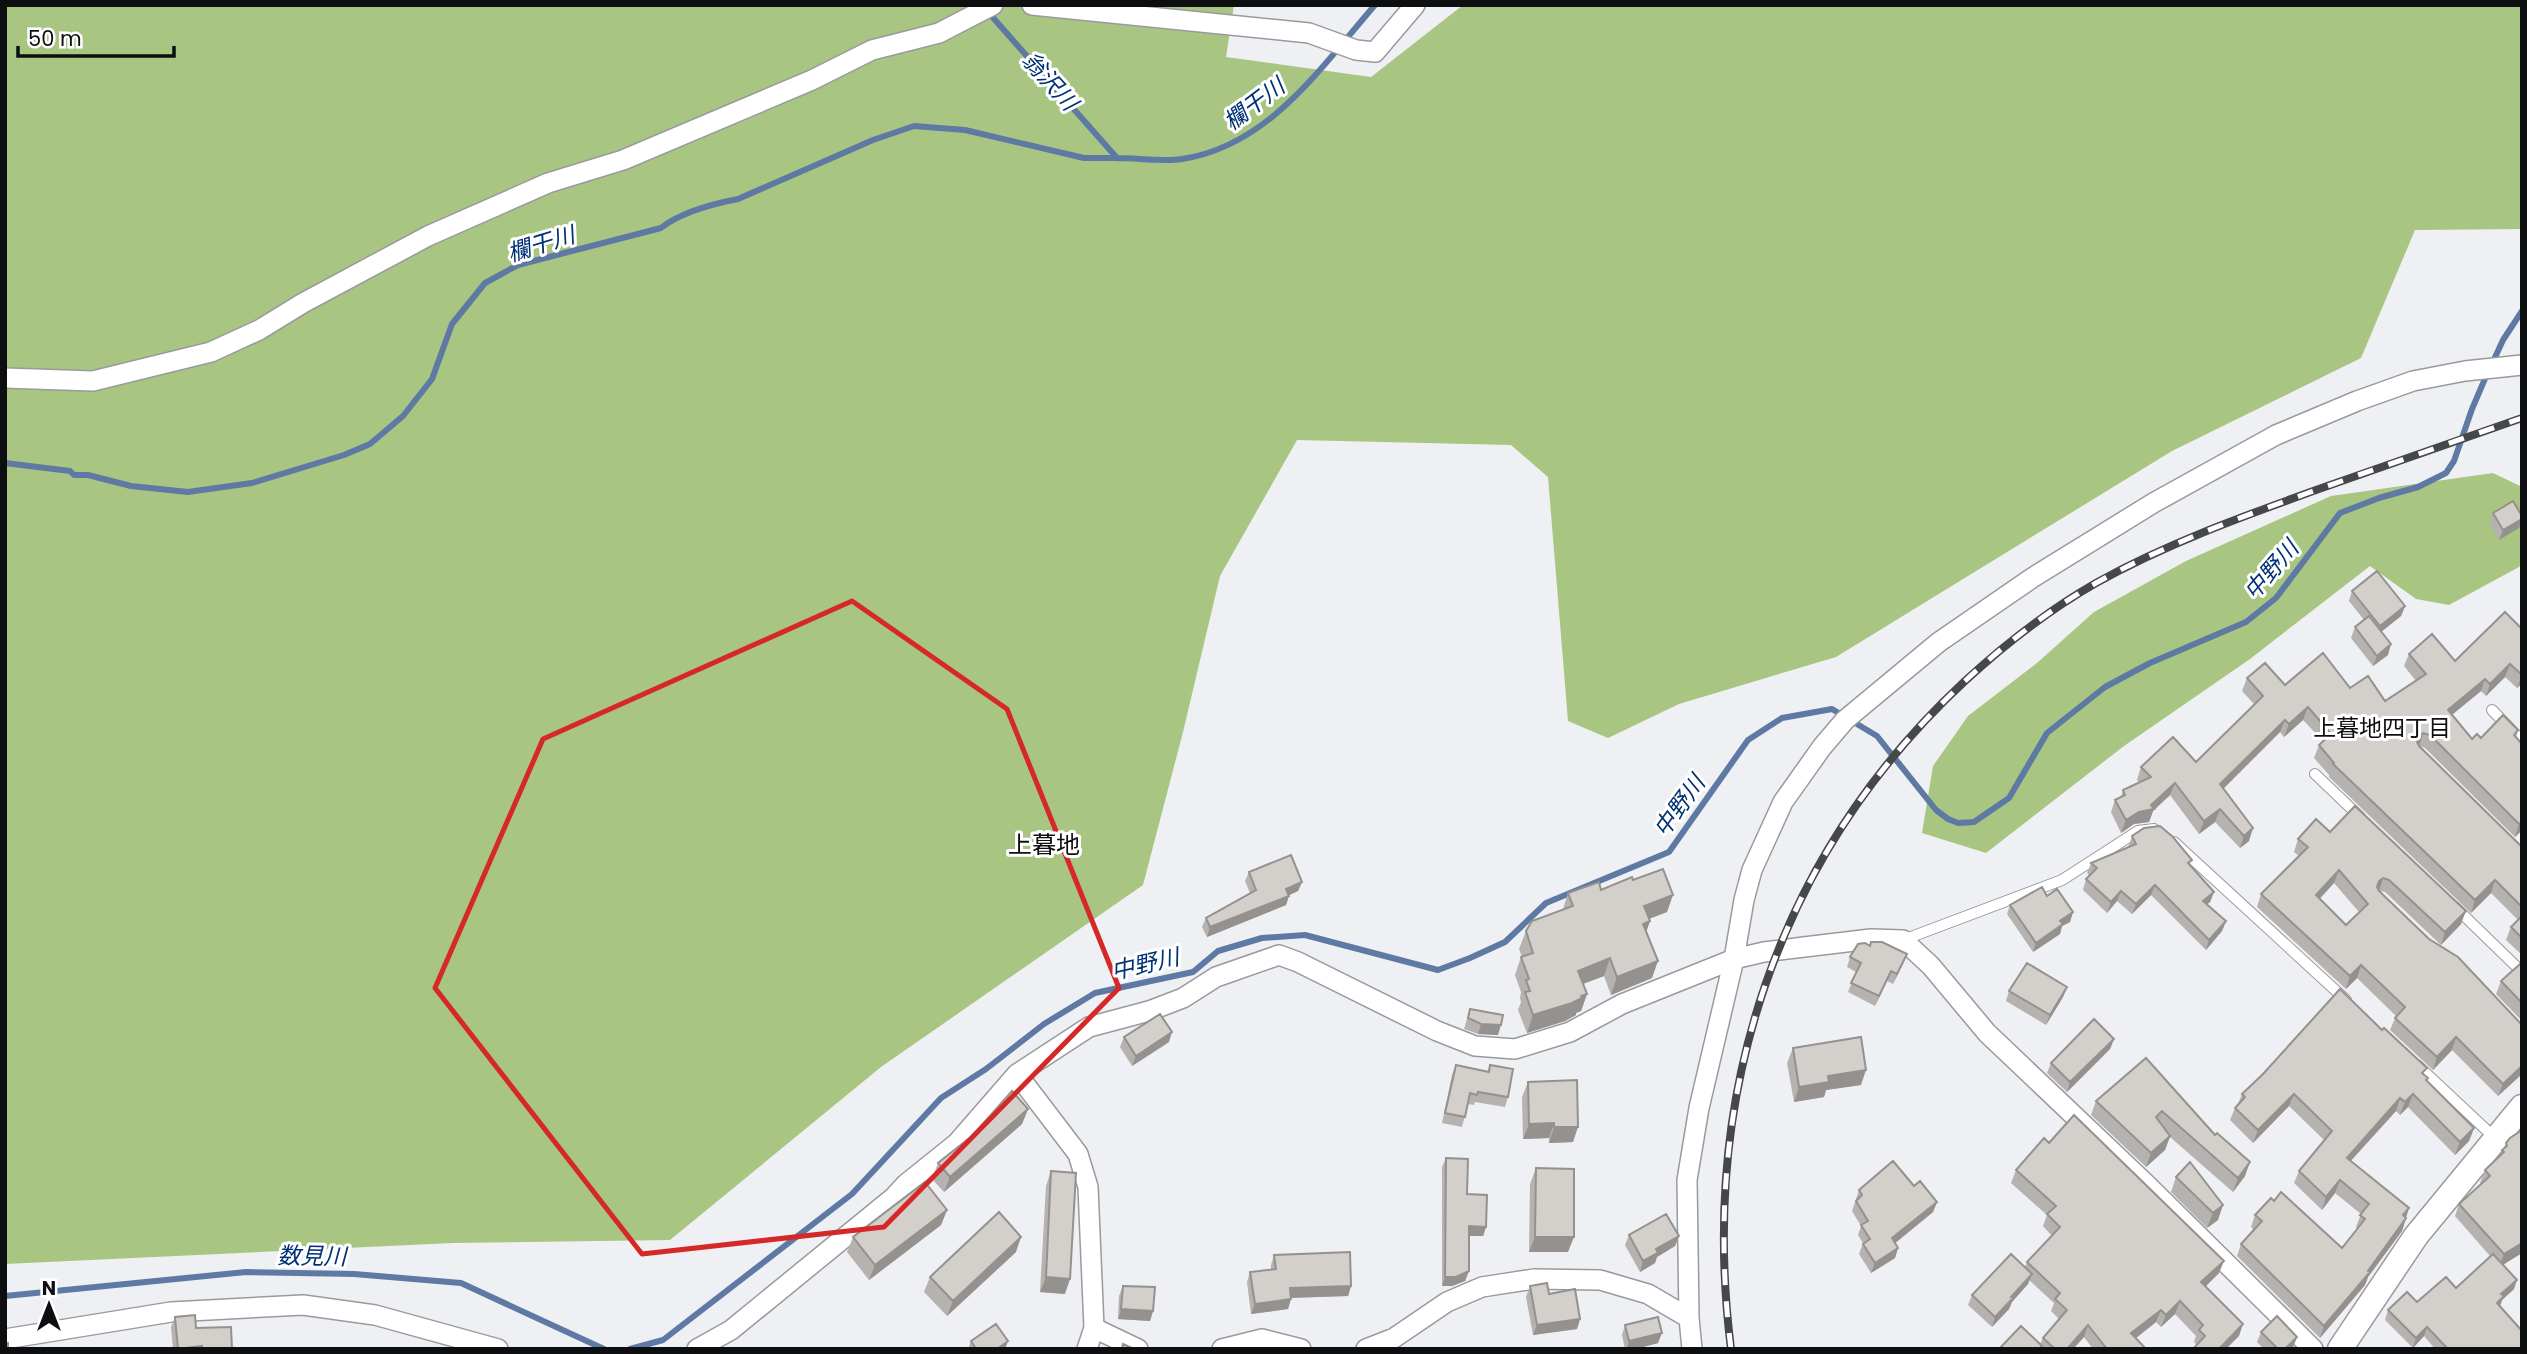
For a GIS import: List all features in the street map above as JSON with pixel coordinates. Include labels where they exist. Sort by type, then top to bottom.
[{"type":"street","points":[[5,378],[93,381],[211,352],[259,330],[303,303],[428,236],[464,220],[548,183],[623,160],[812,79],[872,50],[939,33],[993,5]]},
{"type":"street","points":[[1032,5],[1309,33],[1356,50],[1375,52],[1415,5]]},
{"type":"street","points":[[1692,1349],[1687,1180],[1699,1108],[1752,870],[1783,802],[1822,747],[1845,720],[1939,642],[2032,578],[2155,502],[2276,435],[2413,381],[2465,371],[2522,365]]},
{"type":"street","points":[[697,1349],[731,1330],[894,1198],[905,1184],[957,1143],[1017,1074],[1089,1027],[1149,1011],[1183,998],[1216,977],[1279,955],[1298,961],[1437,1031],[1475,1046],[1515,1049],[1570,1032],[1622,1004],[1734,959],[1764,952],[1871,939],[1903,940],[1931,966],[1987,1033],[2314,1349]]},
{"type":"street","points":[[1017,1074],[1078,1154],[1088,1187],[1094,1328],[1087,1349]]},
{"type":"street","points":[[2340,1349],[2416,1236],[2522,1107]]},
{"type":"street","points":[[1366,1349],[1394,1338],[1447,1302],[1482,1287],[1534,1279],[1600,1280],[1648,1294],[1689,1318]]},
{"type":"street","points":[[5,1339],[171,1312],[303,1304],[375,1315],[498,1349]]},
{"type":"street","points":[[1094,1328],[1138,1349]]},
{"type":"street","points":[[1222,1349],[1262,1339],[1301,1349]]},
{"type":"lane","points":[[2491,710],[2522,741]]},
{"type":"lane","points":[[2315,774],[2364,821]]},
{"type":"lane","points":[[1903,940],[2062,880],[2138,831],[2158,828],[2354,1006]]},
{"type":"lane","points":[[2444,897],[2522,972]]},
{"type":"lane","points":[[2404,1053],[2495,1138]]},
{"type":"highlighted area","points":[[852,601],[1007,709],[1119,988],[884,1227],[642,1254],[435,988],[543,739]]},
{"type":"green space","points":[[5,5],[1234,5],[1226,57],[1371,77],[1463,5],[2522,5],[2522,229],[2415,230],[2361,358],[2172,451],[1836,657],[1679,704],[1608,738],[1568,721],[1548,477],[1511,445],[1297,440],[1220,576],[1143,885],[881,1067],[670,1240],[453,1243],[5,1264]]},
{"type":"green space","points":[[2493,473],[2522,487],[2522,563],[2519,567],[2449,605],[2416,599],[2370,566],[2250,659],[2124,746],[1986,853],[1922,833],[1933,766],[1968,716],[2037,663],[2094,612],[2186,561],[2331,496]]},
{"type":"building","points":[[2513,501],[2522,519],[2503,530],[2493,513]]},
{"type":"building","points":[[2377,571],[2405,606],[2380,626],[2352,591]]},
{"type":"building","points":[[2505,612],[2522,629],[2522,675],[2510,664],[2490,684],[2485,679],[2448,710],[2472,739],[2477,734],[2481,738],[2503,715],[2518,730],[2514,735],[2522,744],[2522,822],[2519,824],[2430,735],[2423,733],[2417,742],[2522,847],[2522,907],[2495,880],[2475,900],[2333,764],[2319,745],[2331,734],[2308,707],[2289,724],[2285,720],[2220,784],[2253,828],[2244,836],[2220,809],[2204,821],[2175,783],[2151,805],[2154,809],[2139,812],[2126,820],[2115,800],[2125,795],[2123,790],[2151,777],[2141,767],[2173,737],[2196,762],[2263,696],[2247,678],[2265,663],[2285,685],[2323,653],[2350,688],[2368,676],[2385,701],[2426,674],[2409,654],[2432,634],[2455,661]]},
{"type":"building","points":[[2369,616],[2391,644],[2377,656],[2355,627]]},
{"type":"building","points":[[2355,806],[2466,911],[2445,932],[2389,880],[2383,878],[2377,887],[2429,939],[2458,957],[2522,1025],[2522,1066],[2503,1084],[2456,1037],[2437,1057],[2395,1018],[2405,1007],[2361,965],[2350,976],[2261,894],[2308,847],[2298,839],[2316,819],[2330,832]],"holes":[[[2339,870],[2368,904],[2346,925],[2316,895]]]},
{"type":"building","points":[[2160,826],[2192,860],[2188,863],[2214,892],[2203,901],[2226,921],[2209,940],[2155,885],[2136,904],[2121,891],[2111,902],[2086,879],[2097,868],[2091,863],[2136,844],[2132,836],[2144,828]]},
{"type":"building","points":[[1291,855],[1302,882],[1286,889],[1289,896],[1210,927],[1206,918],[1256,890],[1249,872]]},
{"type":"building","points":[[1663,869],[1673,895],[1644,906],[1650,921],[1643,924],[1658,961],[1617,977],[1610,958],[1578,971],[1587,994],[1572,1003],[1533,1015],[1525,992],[1530,991],[1526,980],[1529,979],[1521,957],[1533,953],[1526,931],[1532,921],[1573,906],[1568,893],[1599,882],[1601,890],[1632,877],[1633,880]]},
{"type":"building","points":[[2042,887],[2047,896],[2057,889],[2073,912],[2060,921],[2063,924],[2036,943],[2010,905]]},
{"type":"building","points":[[2522,916],[2522,938],[2511,927]]},
{"type":"building","points":[[1871,942],[1882,942],[1907,954],[1897,974],[1891,971],[1879,996],[1851,983],[1861,963],[1850,957],[1858,944],[1865,943],[1870,946]]},
{"type":"building","points":[[2027,963],[2067,987],[2050,1015],[2009,991]]},
{"type":"building","points":[[2522,964],[2522,1003],[2501,981]]},
{"type":"building","points":[[2340,989],[2382,1030],[2384,1028],[2427,1068],[2422,1073],[2428,1078],[2426,1080],[2474,1128],[2460,1142],[2413,1094],[2405,1102],[2400,1098],[2347,1158],[2409,1208],[2403,1215],[2406,1218],[2368,1271],[2370,1272],[2324,1326],[2241,1244],[2262,1221],[2255,1215],[2271,1198],[2274,1201],[2281,1192],[2342,1248],[2365,1219],[2360,1215],[2369,1204],[2340,1180],[2326,1197],[2299,1171],[2332,1131],[2294,1094],[2258,1130],[2235,1108],[2245,1097],[2242,1094]]},
{"type":"building","points":[[1470,1009],[1503,1015],[1501,1025],[1481,1024],[1468,1018]]},
{"type":"building","points":[[1160,1014],[1172,1032],[1136,1056],[1124,1037]]},
{"type":"building","points":[[2094,1019],[2114,1039],[2070,1082],[2051,1063]]},
{"type":"building","points":[[1861,1037],[1866,1070],[1828,1076],[1829,1082],[1799,1087],[1793,1048]]},
{"type":"building","points":[[2146,1058],[2215,1135],[2217,1133],[2250,1162],[2238,1178],[2162,1111],[2156,1117],[2170,1136],[2151,1153],[2096,1101]]},
{"type":"building","points":[[1456,1065],[1489,1072],[1490,1065],[1513,1069],[1508,1097],[1470,1093],[1465,1117],[1445,1113]]},
{"type":"building","points":[[1577,1080],[1578,1127],[1554,1127],[1554,1123],[1529,1124],[1528,1082]]},
{"type":"building","points":[[1012,1091],[1028,1109],[950,1177],[938,1163],[972,1136]]},
{"type":"building","points":[[2074,1115],[2224,1261],[2201,1282],[2243,1324],[2219,1349],[2193,1349],[2205,1336],[2199,1330],[2203,1325],[2180,1301],[2166,1315],[2161,1310],[2131,1333],[2146,1349],[2107,1349],[2088,1325],[2067,1349],[2055,1349],[2043,1338],[2067,1310],[2055,1299],[2060,1293],[2027,1262],[2060,1227],[2047,1214],[2056,1206],[2016,1170],[2044,1138],[2049,1143]]},
{"type":"building","points":[[2522,1130],[2522,1243],[2504,1254],[2459,1204],[2490,1176],[2485,1170],[2504,1152],[2502,1150],[2510,1138]]},
{"type":"building","points":[[1446,1158],[1468,1159],[1467,1194],[1487,1195],[1486,1227],[1469,1226],[1469,1271],[1456,1277],[1445,1277]]},
{"type":"building","points":[[1893,1161],[1914,1186],[1920,1181],[1937,1202],[1892,1238],[1898,1248],[1875,1263],[1863,1244],[1870,1239],[1861,1225],[1868,1221],[1856,1201],[1862,1195],[1859,1190]]},
{"type":"building","points":[[2190,1162],[2223,1205],[2213,1213],[2176,1177]]},
{"type":"building","points":[[1536,1168],[1574,1169],[1574,1237],[1535,1237]]},
{"type":"building","points":[[1051,1171],[1076,1173],[1070,1279],[1046,1277]]},
{"type":"building","points":[[925,1182],[947,1210],[875,1265],[853,1237]]},
{"type":"building","points":[[999,1212],[1021,1237],[953,1301],[930,1277]]},
{"type":"building","points":[[1666,1214],[1679,1236],[1656,1249],[1658,1253],[1643,1261],[1629,1235]]},
{"type":"building","points":[[1350,1252],[1351,1286],[1290,1288],[1291,1299],[1255,1304],[1250,1272],[1276,1269],[1274,1255]]},
{"type":"building","points":[[2011,1254],[2032,1274],[1995,1317],[1972,1295]]},
{"type":"building","points":[[2493,1254],[2517,1280],[2501,1294],[2504,1296],[2497,1303],[2522,1331],[2522,1349],[2448,1349],[2427,1327],[2416,1338],[2388,1310],[2407,1292],[2417,1302],[2446,1277],[2456,1288]]},
{"type":"building","points":[[1547,1283],[1549,1294],[1575,1289],[1580,1319],[1537,1325],[1530,1286]]},
{"type":"building","points":[[1123,1286],[1155,1287],[1153,1311],[1121,1309]]},
{"type":"building","points":[[195,1315],[196,1328],[231,1327],[232,1349],[202,1349],[202,1346],[178,1349],[175,1317]]},
{"type":"building","points":[[2277,1316],[2297,1337],[2285,1349],[2278,1349],[2261,1332]]},
{"type":"building","points":[[1658,1317],[1662,1333],[1629,1341],[1625,1325]]},
{"type":"building","points":[[996,1324],[1008,1341],[997,1349],[976,1349],[971,1341]]},
{"type":"building","points":[[2021,1326],[2042,1346],[2039,1349],[1999,1349]]},
{"type":"waterway","name":"欄干川","points":[[1117,158],[1182,159],[1213,151],[1241,138],[1267,121],[1291,100],[1375,5]]},
{"type":"waterway","name":"翁沢川","points":[[988,12],[1117,158]]},
{"type":"waterway","name":"欄干川","points":[[5,463],[70,471],[74,475],[88,475],[131,486],[188,492],[252,483],[344,455],[370,444],[403,416],[432,379],[452,324],[485,283],[518,265],[661,228],[687,213],[738,199],[873,140],[914,126],[965,130],[1084,158],[1117,158]]},
{"type":"waterway","name":"中野川","points":[[2492,364],[2503,340],[2522,311]]},
{"type":"waterway","name":"中野川","points":[[630,1349],[663,1340],[852,1194],[941,1098],[986,1069],[1044,1024],[1095,993],[1193,972],[1218,951],[1262,938],[1305,935],[1438,970],[1470,958],[1505,942],[1546,903],[1669,852],[1748,740],[1782,718],[1832,709],[1877,736],[1936,810],[1958,823],[1974,822],[2009,798],[2047,733],[2105,687],[2150,663],[2246,622],[2276,598],[2340,513],[2418,487],[2446,473],[2454,461],[2487,374]]},
{"type":"waterway","name":"数見川","points":[[5,1296],[246,1272],[354,1274],[461,1283],[604,1349]]},
{"type":"railway","points":[[1731,1349],[1724,1255],[1727,1162],[1741,1072],[1765,985],[1799,902],[1844,823],[1899,750],[1965,681],[2028,628],[2079,593],[2122,569],[2232,521],[2522,418]]},
{"type":"district","name":"上暮地四丁目","points":[[2382,728]]},
{"type":"district","name":"上暮地","points":[[1044,844]]}]
